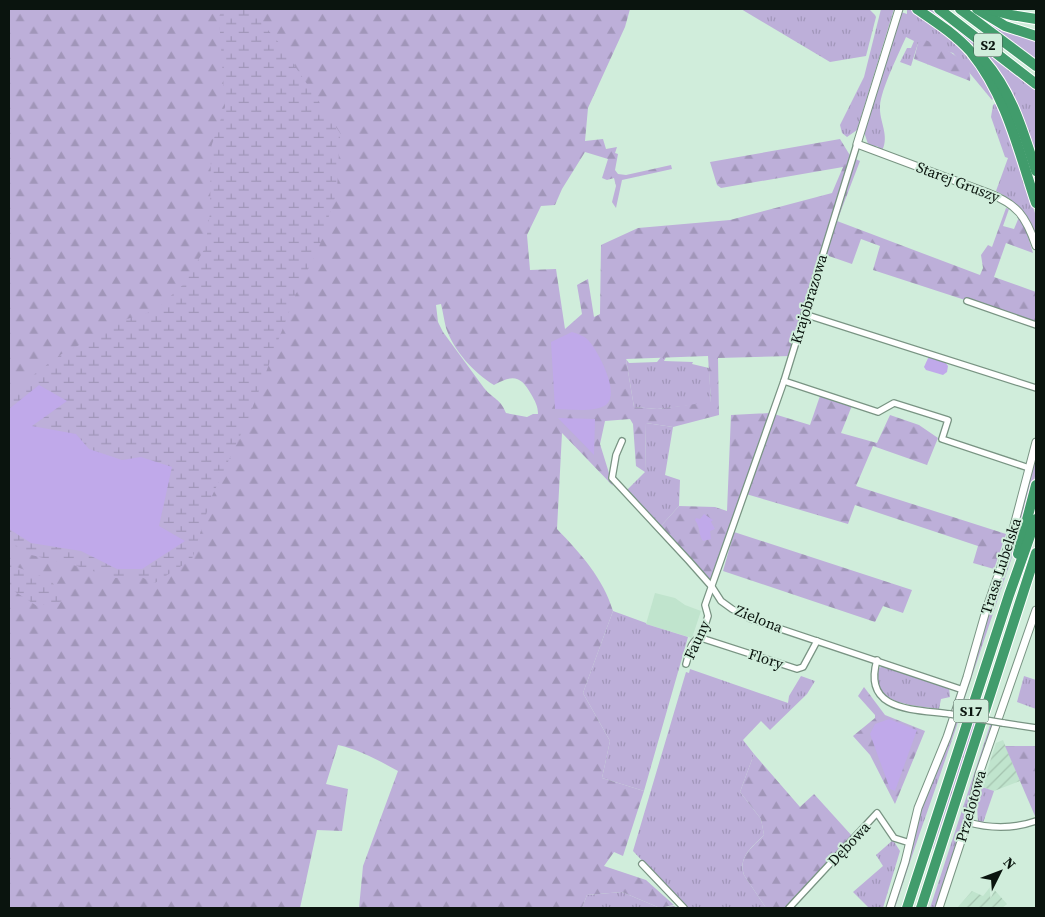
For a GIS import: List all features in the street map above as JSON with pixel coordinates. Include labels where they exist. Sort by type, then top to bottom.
[{"type":"highway","points":[[918,9],[958,35],[989,66],[1013,105],[1036,171]]},
{"type":"highway","points":[[918,9],[959,41],[984,70],[994,86],[1004,109],[1036,203]]},
{"type":"highway","name":"S2","points":[[939,9],[1036,84]]},
{"type":"highway","name":"S2","points":[[960,9],[1036,66]]},
{"type":"highway","points":[[977,9],[1005,26],[1036,36]]},
{"type":"highway","points":[[988,9],[1036,19]]},
{"type":"highway","points":[[1009,596],[1024,527],[1036,485]]},
{"type":"highway","name":"S17","points":[[907,908],[1036,518]]},
{"type":"highway","name":"S17","points":[[921,908],[1036,553]]},
{"type":"highway","points":[[1021,603],[1036,575]]},
{"type":"street","name":"Krajobrazowa","points":[[712,587],[784,381],[899,9]]},
{"type":"street","name":"Starej Gruszy","points":[[857,144],[1009,202],[1018,209],[1027,221],[1036,246]]},
{"type":"street","points":[[967,301],[1036,325]]},
{"type":"street","points":[[804,314],[1036,388]]},
{"type":"street","points":[[784,381],[878,412],[894,403],[948,420],[942,439],[1029,468]]},
{"type":"street","name":"Zielona","points":[[622,441],[616,455],[612,478],[712,587],[721,601],[740,614],[963,690]]},
{"type":"street","name":"Trasa Lubelska","points":[[910,843],[918,808],[947,737],[987,607],[1016,523],[1036,442]]},
{"type":"street","name":"Fauny","points":[[686,664],[693,642],[697,638],[701,638],[708,616],[705,606],[712,587]]},
{"type":"street","name":"Przelotowa","points":[[939,908],[968,822],[977,782],[1036,610]]},
{"type":"street","name":"Flory","points":[[701,638],[797,669],[802,667],[817,640]]},
{"type":"street","points":[[877,660],[874,684],[876,691],[883,699],[901,706],[1036,728]]},
{"type":"street","name":"Dębowa","points":[[789,908],[877,813],[894,838],[910,843]]},
{"type":"street","points":[[968,822],[989,827],[1010,827],[1036,821]]},
{"type":"street","points":[[890,908],[910,843]]},
{"type":"street","points":[[642,864],[684,908]]},
{"type":"shaded area","points":[[572,332],[583,336],[589,341],[598,354],[610,383],[610,400],[606,405],[588,410],[555,409],[551,342]]},
{"type":"shaded area","points":[[929,356],[945,362],[948,366],[947,372],[943,375],[926,370],[924,367]]},
{"type":"shaded area","points":[[39,385],[67,401],[32,426],[76,434],[89,449],[122,460],[141,457],[172,467],[159,526],[185,541],[142,569],[117,569],[81,551],[31,543],[9,529],[9,409]]},
{"type":"shaded area","points":[[558,418],[595,419],[594,455]]},
{"type":"shaded area","points":[[704,514],[713,520],[711,522],[715,529],[710,531],[711,539],[703,541],[695,520],[696,518],[700,519]]},
{"type":"shaded area","points":[[655,593],[675,598],[685,605],[701,611],[692,638],[646,624]]},
{"type":"shaded area","points":[[889,719],[917,730],[895,791],[890,789],[870,734],[875,724]]},
{"type":"shaded area","points":[[1003,740],[1020,781],[994,791],[982,787],[996,743]]},
{"type":"shaded area","points":[[991,886],[1007,904],[1002,908],[957,908],[972,891],[983,896]]},
{"type":"green space","points":[[9,9],[630,9],[625,27],[588,108],[585,141],[603,139],[606,149],[617,147],[615,153],[618,154],[615,170],[618,174],[626,175],[671,165],[672,169],[622,180],[616,208],[612,202],[616,186],[614,178],[607,180],[602,178],[608,159],[585,152],[562,189],[555,205],[541,206],[527,235],[530,270],[556,269],[565,329],[582,314],[577,285],[588,279],[594,317],[600,314],[601,245],[638,228],[730,220],[832,193],[843,167],[721,188],[717,185],[710,162],[840,139],[851,157],[860,161],[837,221],[980,275],[983,268],[981,255],[988,245],[992,247],[1006,208],[1009,209],[1003,226],[1014,229],[1019,217],[1026,230],[1033,253],[1006,243],[994,277],[1036,292],[1036,323],[873,270],[880,246],[861,239],[852,264],[823,254],[791,356],[718,358],[719,415],[673,427],[646,423],[645,472],[636,466],[633,424],[630,419],[605,421],[600,444],[613,486],[562,433],[557,529],[583,557],[597,577],[613,611],[583,693],[610,741],[602,778],[644,791],[623,856],[614,852],[604,866],[646,880],[674,905],[660,908],[622,892],[587,895],[582,908],[359,908],[363,866],[398,771],[376,759],[338,745],[326,784],[348,789],[342,831],[317,830],[300,908],[9,908]],"holes":[[[441,304],[446,328],[454,345],[466,361],[494,385],[511,378],[520,380],[534,399],[538,414],[527,417],[506,413],[499,402],[484,388],[443,332],[438,322],[436,305]],[[708,356],[711,402],[657,409],[634,407],[626,359]]]},
{"type":"green space","points":[[222,9],[250,9],[280,44],[340,133],[337,191],[319,247],[296,294],[248,419],[212,496],[192,559],[155,583],[141,577],[115,578],[77,566],[27,554],[9,540],[9,398],[32,376],[63,353],[127,319],[154,311],[185,283],[205,248],[210,213],[211,147],[225,107],[219,17]]},
{"type":"green space","points":[[741,9],[869,9],[876,17],[866,56],[830,62]]},
{"type":"green space","points":[[881,9],[894,9],[857,130],[847,137],[842,133],[840,125],[864,77]]},
{"type":"green space","points":[[907,9],[911,9],[920,15],[954,41],[976,68],[994,97],[992,100],[953,53],[918,43],[911,66],[900,62],[907,48],[911,48],[914,41],[906,37],[881,99],[880,112],[885,134],[882,151],[877,146],[874,148],[868,144],[864,132],[901,12],[907,14]]},
{"type":"green space","points":[[926,9],[930,9],[972,38],[1036,89],[1036,159],[990,60],[961,34]]},
{"type":"green space","points":[[981,15],[1036,40],[1036,61],[980,17]]},
{"type":"green space","points":[[923,39],[946,49],[961,60],[970,73],[970,81],[914,59],[918,43]]},
{"type":"green space","points":[[997,102],[1036,216],[1036,238],[1030,222],[1021,210],[996,191],[1008,158],[1005,157],[991,117],[993,105]]},
{"type":"green space","points":[[661,357],[666,357],[664,361],[693,362],[692,364],[709,368],[711,403],[657,409],[634,407],[626,359],[629,363],[657,362]]},
{"type":"green space","points":[[821,393],[853,403],[841,433],[877,443],[890,415],[919,425],[938,438],[927,465],[873,446],[856,486],[1006,534],[994,569],[973,563],[978,546],[855,505],[848,524],[746,494],[774,414],[810,425]]},
{"type":"green space","points":[[770,413],[711,582],[661,526],[679,506],[715,507],[727,511],[731,415]]},
{"type":"green space","points":[[646,423],[673,427],[665,475],[680,480],[679,506],[661,526],[626,491],[645,472]]},
{"type":"green space","points":[[1036,452],[1036,473],[1013,554],[960,712],[958,712],[999,582]]},
{"type":"green space","points":[[734,532],[912,590],[903,613],[883,606],[875,622],[723,571]]},
{"type":"green space","points":[[9,560],[17,567],[51,580],[64,601],[37,606],[14,591],[9,585]]},
{"type":"green space","points":[[613,611],[688,637],[644,791],[602,778],[610,741],[583,693]]},
{"type":"green space","points":[[883,666],[949,687],[950,697],[941,699],[939,709],[896,701],[886,696],[880,689],[877,680],[879,668]]},
{"type":"green space","points":[[690,669],[788,703],[789,696],[801,676],[815,681],[807,694],[770,730],[761,721],[743,740],[754,754],[740,792],[761,819],[764,835],[747,853],[743,869],[744,875],[766,908],[687,908],[633,851],[686,672],[689,673]]},
{"type":"green space","points":[[1024,676],[1036,680],[1036,709],[1017,702]]},
{"type":"green space","points":[[864,687],[885,715],[925,731],[895,804],[870,755],[853,736],[875,718],[875,715],[858,696]]},
{"type":"green space","points":[[956,719],[959,719],[895,908],[892,908],[920,810]]},
{"type":"green space","points":[[973,722],[976,722],[933,849],[931,848]]},
{"type":"green space","points":[[990,725],[993,725],[936,908],[930,908]]},
{"type":"green space","points":[[1005,746],[1036,746],[1035,816]]},
{"type":"green space","points":[[754,754],[800,807],[814,794],[853,837],[785,908],[766,908],[744,875],[743,862],[745,857],[764,835],[761,819],[740,792]]},
{"type":"green space","points":[[982,787],[994,791],[983,823],[978,822],[977,805]]},
{"type":"green space","points":[[893,840],[900,851],[883,908],[869,908],[853,892],[883,866],[876,855]]},
{"type":"green space","points":[[622,892],[660,908],[582,908],[587,895]]},
{"type":"green space","points":[[674,906],[677,908],[660,908]]}]
